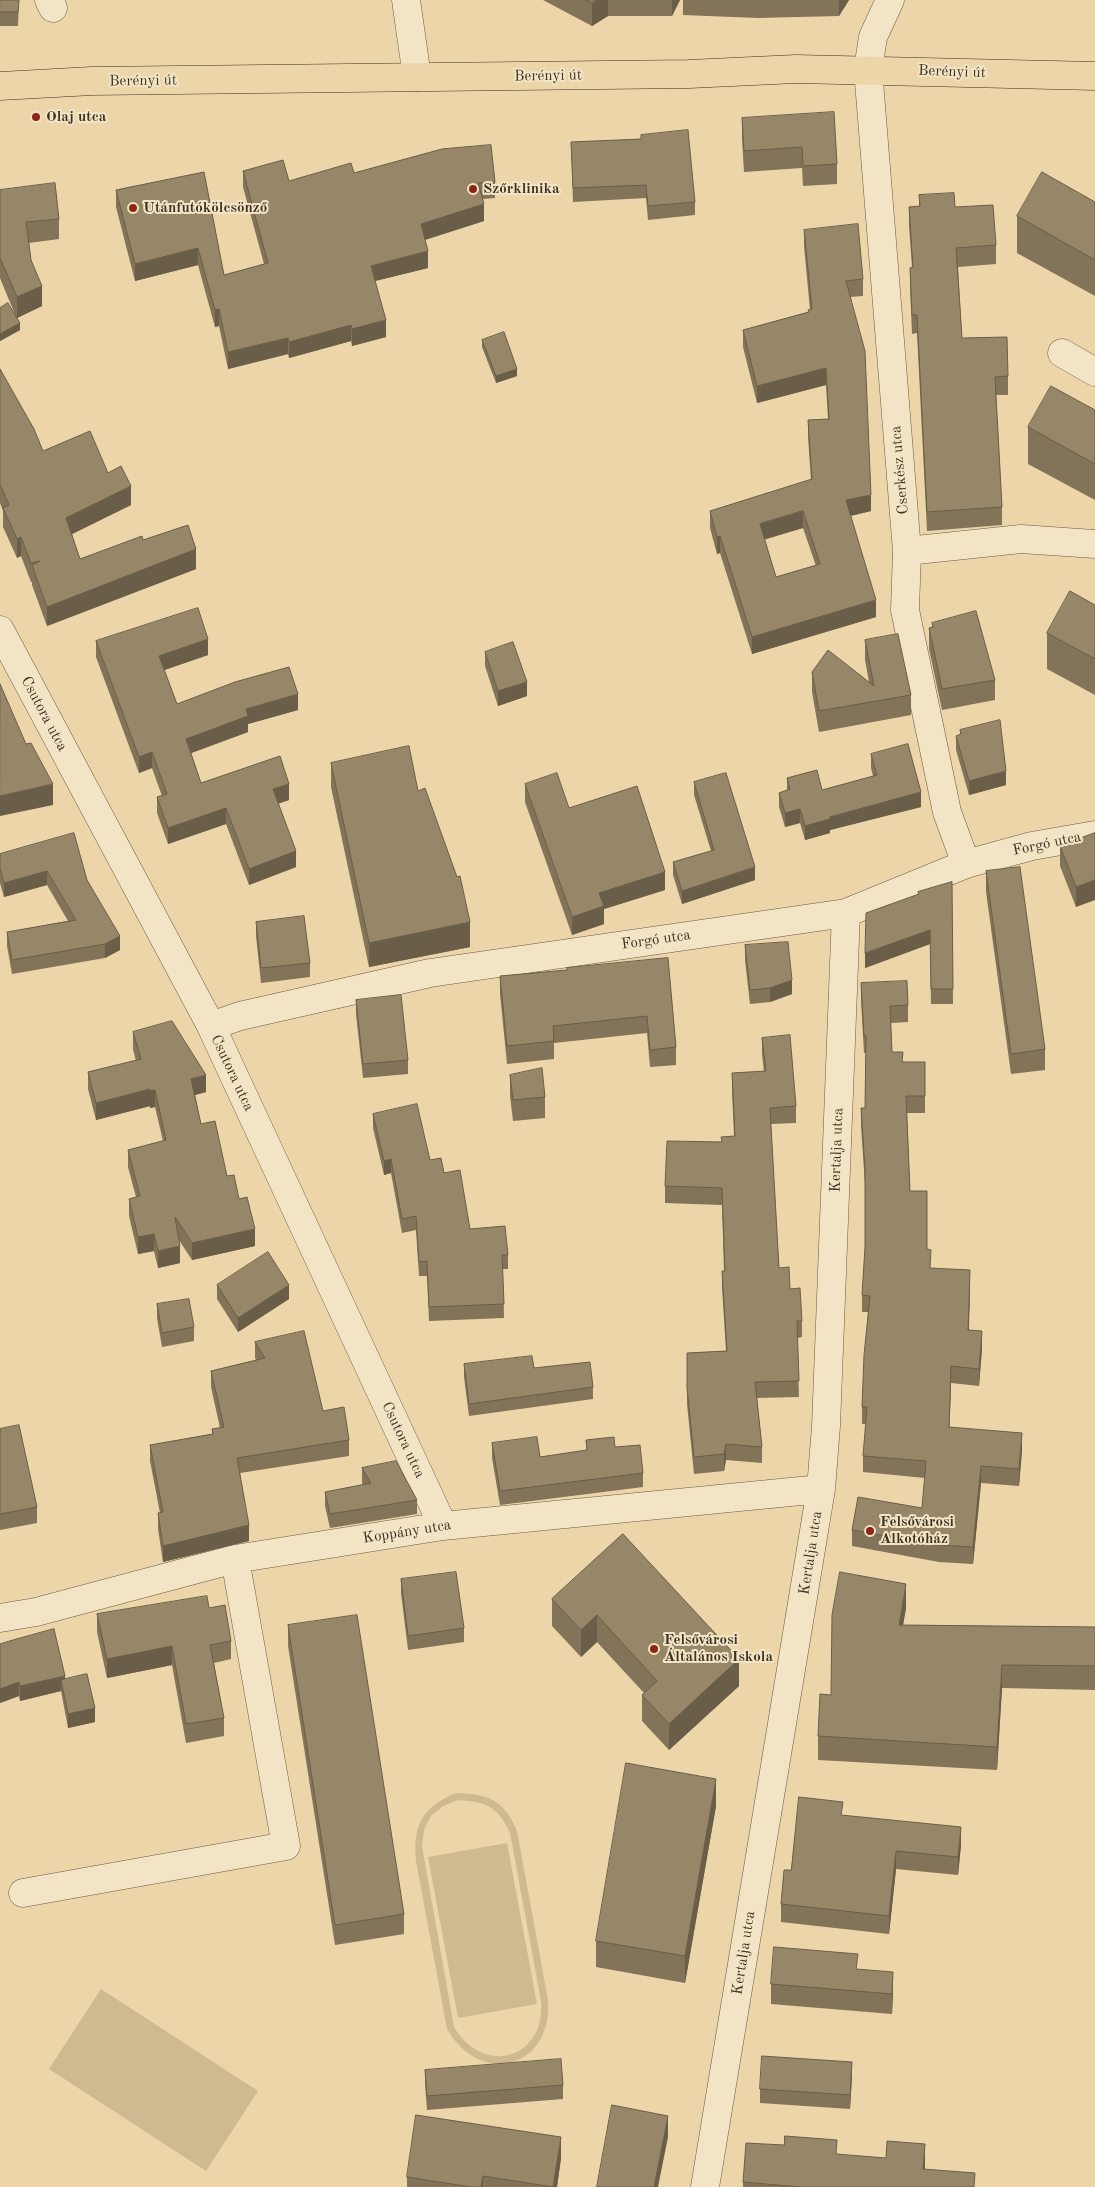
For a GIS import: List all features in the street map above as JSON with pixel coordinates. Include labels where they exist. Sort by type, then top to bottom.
[{"type":"main road","name":"Berényi út","points":[[0,86],[92,81],[689,74],[796,69],[868,69],[1095,76]]},
{"type":"street","points":[[406,0],[417,77]]},
{"type":"street","name":"Cserkész utca","points":[[890,0],[873,37],[868,69],[907,551],[905,610],[947,812],[966,864]]},
{"type":"street","points":[[1062,353],[1095,372]]},
{"type":"street","points":[[907,551],[1021,539],[1095,544]]},
{"type":"street","name":"Csutora utca","points":[[0,630],[211,1026],[443,1526]]},
{"type":"street","name":"Forgó utca","points":[[211,1026],[240,1016],[430,973],[846,913],[966,864],[1032,846],[1095,835]]},
{"type":"street","name":"Kertalja utca","points":[[705,2187],[821,1489],[826,1426],[846,913]]},
{"type":"street","name":"Koppány utca","points":[[0,1618],[36,1612],[235,1559],[443,1526],[821,1489]]},
{"type":"street","points":[[23,1893],[286,1846],[235,1559]]},
{"type":"shaded area","points":[[456,1793],[486,1797],[507,1812],[517,1831],[548,2000],[546,2023],[539,2042],[527,2055],[512,2062],[495,2064],[478,2059],[461,2047],[447,2029],[415,1848],[418,1827],[422,1819],[435,1804]],"holes":[[[458,1800],[476,1802],[490,1807],[501,1817],[510,1833],[541,2001],[540,2021],[534,2037],[524,2048],[511,2054],[496,2056],[481,2052],[467,2043],[454,2027],[422,1846],[424,1830],[431,1816],[443,1806]]]},
{"type":"shaded area","points":[[507,1843],[537,2004],[458,2018],[428,1857]]},
{"type":"shaded area","points":[[101,1989],[258,2091],[206,2171],[49,2069]]},
{"type":"building","points":[[0,0],[19,0],[18,12],[0,12]]},
{"type":"building","points":[[586,0],[597,0],[592,3]]},
{"type":"building","points":[[834,112],[837,164],[803,166],[802,147],[744,151],[742,118]]},
{"type":"building","points":[[688,130],[695,202],[648,206],[646,185],[573,188],[571,142],[641,139],[641,135]]},
{"type":"building","points":[[491,145],[495,182],[478,183],[484,204],[421,224],[428,251],[371,266],[386,320],[352,329],[351,325],[289,342],[288,338],[228,352],[219,309],[215,310],[198,248],[135,264],[116,190],[204,172],[224,275],[268,263],[243,171],[283,160],[289,181],[351,163],[354,173],[442,149]]},
{"type":"building","points":[[1042,172],[1095,202],[1095,260],[1017,216]]},
{"type":"building","points":[[55,183],[59,219],[26,222],[31,260],[42,286],[17,297],[0,258],[0,190]]},
{"type":"building","points":[[954,193],[955,207],[993,205],[996,245],[956,248],[962,338],[1007,337],[1008,376],[995,377],[1002,507],[927,512],[917,315],[912,315],[910,268],[913,267],[909,207],[920,206],[919,195]]},
{"type":"building","points":[[858,224],[863,279],[846,281],[865,351],[871,495],[846,500],[876,600],[752,637],[720,536],[717,537],[710,511],[812,479],[808,420],[829,419],[826,368],[757,386],[743,330],[809,312],[808,310],[812,309],[804,230]],"holes":[[[803,511],[820,564],[776,577],[760,524]]]},
{"type":"building","points":[[8,303],[20,323],[0,334],[0,308]]},
{"type":"building","points":[[504,332],[517,369],[496,376],[482,340]]},
{"type":"building","points":[[0,369],[34,429],[43,451],[90,431],[108,473],[121,466],[131,486],[66,518],[80,559],[142,536],[143,540],[188,525],[196,549],[47,607],[32,565],[40,561],[31,563],[21,537],[17,539],[3,508],[9,505],[0,484]]},
{"type":"building","points":[[1051,386],[1095,410],[1095,464],[1028,427]]},
{"type":"building","points":[[1070,591],[1095,605],[1095,659],[1047,633]]},
{"type":"building","points":[[198,608],[208,639],[159,656],[177,704],[235,682],[289,667],[298,694],[246,709],[248,716],[186,739],[201,783],[280,756],[289,784],[273,789],[296,851],[249,869],[226,808],[168,828],[157,797],[167,794],[152,752],[139,757],[96,641]]},
{"type":"building","points":[[976,611],[995,680],[942,689],[929,628],[933,627],[932,623]]},
{"type":"building","points":[[898,634],[911,695],[819,711],[812,672],[828,650],[874,686],[865,640]]},
{"type":"building","points":[[513,642],[527,682],[498,691],[485,652]]},
{"type":"building","points":[[0,684],[26,744],[31,743],[53,784],[0,796]]},
{"type":"building","points":[[1000,720],[1006,771],[969,781],[956,736],[961,734],[960,730]]},
{"type":"building","points":[[908,744],[921,792],[830,817],[830,819],[805,826],[800,809],[785,813],[779,793],[790,789],[787,778],[817,770],[822,790],[877,775],[871,754]]},
{"type":"building","points":[[409,746],[418,791],[425,788],[457,877],[460,876],[470,922],[369,943],[331,763]]},
{"type":"building","points":[[557,773],[569,808],[637,786],[665,872],[599,893],[604,906],[572,917],[525,784]]},
{"type":"building","points":[[726,773],[755,867],[682,891],[673,862],[714,850],[694,782]]},
{"type":"building","points":[[74,833],[87,880],[120,936],[105,944],[12,960],[7,932],[76,920],[47,871],[4,883],[0,869],[0,854]]},
{"type":"building","points":[[1095,833],[1095,880],[1076,887],[1060,846]]},
{"type":"building","points":[[1020,867],[1045,1049],[1011,1054],[986,871]]},
{"type":"building","points":[[952,882],[953,989],[931,989],[930,930],[865,953],[866,913],[919,894],[918,892]]},
{"type":"building","points":[[304,916],[310,963],[261,968],[256,922]]},
{"type":"building","points":[[788,942],[792,980],[770,988],[750,990],[745,945]]},
{"type":"building","points":[[668,958],[676,1047],[650,1050],[647,1016],[553,1026],[554,1041],[507,1046],[500,976]]},
{"type":"building","points":[[907,981],[908,1005],[890,1006],[892,1052],[903,1052],[902,1062],[925,1062],[925,1096],[906,1096],[910,1191],[927,1191],[927,1249],[931,1250],[930,1268],[970,1270],[968,1330],[982,1331],[979,1369],[951,1366],[949,1427],[1022,1433],[1019,1469],[981,1466],[973,1547],[939,1545],[852,1530],[858,1497],[922,1508],[926,1461],[863,1456],[867,1407],[862,1407],[864,1355],[870,1296],[862,1295],[865,1247],[865,1169],[861,1108],[865,1108],[866,1036],[864,1036],[861,983]]},
{"type":"building","points":[[401,995],[408,1060],[363,1064],[356,1000]]},
{"type":"building","points":[[172,1021],[206,1075],[191,1079],[201,1124],[215,1121],[227,1176],[234,1175],[239,1199],[247,1197],[255,1229],[192,1243],[175,1217],[180,1246],[158,1251],[154,1234],[138,1237],[129,1199],[140,1196],[128,1150],[166,1140],[155,1090],[150,1091],[150,1089],[96,1103],[88,1072],[141,1059],[133,1032]]},
{"type":"building","points":[[790,1035],[796,1106],[770,1108],[779,1268],[789,1267],[790,1289],[800,1288],[802,1321],[797,1321],[799,1381],[755,1382],[762,1447],[726,1444],[724,1454],[694,1457],[687,1388],[687,1353],[727,1351],[722,1271],[725,1271],[722,1188],[665,1186],[667,1141],[722,1142],[721,1137],[735,1136],[732,1073],[766,1071],[762,1038]]},
{"type":"building","points":[[542,1068],[545,1097],[513,1100],[510,1075]]},
{"type":"building","points":[[417,1104],[430,1160],[441,1158],[444,1173],[460,1170],[470,1229],[505,1226],[508,1255],[502,1255],[504,1304],[429,1307],[427,1261],[419,1262],[416,1216],[402,1219],[391,1159],[384,1161],[373,1114]]},
{"type":"building","points":[[268,1252],[289,1285],[238,1318],[217,1285]]},
{"type":"building","points":[[189,1299],[194,1327],[162,1333],[157,1304]]},
{"type":"building","points":[[304,1331],[323,1411],[344,1407],[349,1440],[237,1458],[249,1525],[163,1546],[158,1513],[163,1512],[150,1445],[213,1434],[212,1429],[224,1427],[211,1371],[265,1358],[255,1342]]},
{"type":"building","points":[[532,1356],[534,1368],[590,1362],[593,1387],[469,1404],[464,1364]]},
{"type":"building","points":[[19,1425],[37,1507],[0,1514],[0,1429]]},
{"type":"building","points":[[537,1437],[540,1457],[587,1450],[586,1440],[614,1437],[615,1447],[640,1445],[643,1473],[500,1491],[492,1443]]},
{"type":"building","points":[[396,1461],[417,1500],[330,1514],[325,1492],[371,1483],[362,1468]]},
{"type":"building","name":"Felsővárosi Általános Iskola","points":[[623,1534],[739,1659],[669,1724],[642,1695],[657,1681],[597,1615],[581,1630],[552,1599]]},
{"type":"building","points":[[456,1572],[464,1628],[408,1636],[401,1579]]},
{"type":"building","points":[[840,1572],[906,1584],[899,1625],[1095,1627],[1095,1666],[1002,1665],[997,1747],[818,1736],[820,1694],[831,1695],[832,1615]]},
{"type":"building","points":[[207,1596],[209,1608],[225,1605],[231,1641],[210,1645],[224,1718],[186,1724],[172,1646],[107,1659],[97,1614]]},
{"type":"building","points":[[357,1615],[404,1914],[335,1925],[288,1625]]},
{"type":"building","points":[[54,1629],[65,1676],[20,1686],[19,1682],[0,1689],[0,1644]]},
{"type":"building","points":[[87,1674],[95,1708],[68,1714],[61,1680]]},
{"type":"building","points":[[626,1763],[716,1779],[685,1956],[596,1941]]},
{"type":"building","points":[[799,1797],[843,1802],[841,1815],[961,1827],[958,1857],[896,1851],[889,1916],[781,1904],[784,1870],[791,1870]]},
{"type":"building","points":[[774,1947],[858,1954],[856,1969],[893,1972],[892,1994],[771,1984]]},
{"type":"building","points":[[762,2056],[852,2062],[850,2095],[760,2089]]},
{"type":"building","points":[[561,2059],[563,2085],[427,2096],[425,2070]]},
{"type":"building","points":[[612,2105],[668,2116],[654,2187],[597,2187]]},
{"type":"building","points":[[416,2115],[561,2137],[553,2187],[483,2176],[481,2187],[407,2177]]},
{"type":"building","points":[[785,2136],[837,2140],[836,2154],[886,2158],[887,2141],[925,2144],[923,2169],[975,2173],[974,2187],[800,2187],[743,2182],[746,2143],[784,2145]]},
{"type":"place","name":"Olaj utca","points":[[36,117]]},
{"type":"place","name":"Szőrklinika","points":[[473,189]]},
{"type":"place","name":"Utánfutókölcsönző","points":[[133,208]]},
{"type":"place","name":"Felsővárosi Alkotóház","points":[[870,1531]]},
{"type":"place","name":"Felsővárosi Általános Iskola","points":[[654,1649]]}]
